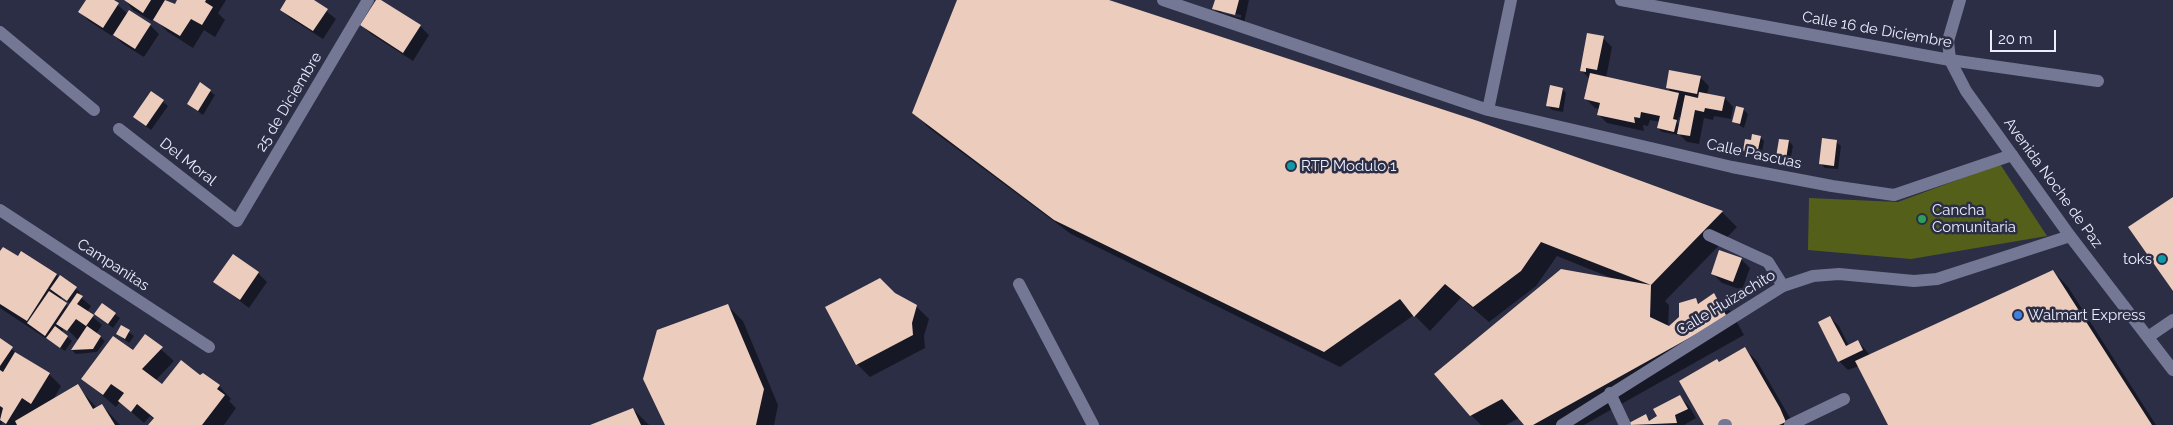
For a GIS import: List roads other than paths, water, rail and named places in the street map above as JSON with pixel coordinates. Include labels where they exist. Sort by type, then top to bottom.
[{"type":"street","name":"25 de Diciembre","points":[[237,221],[368,0]]},
{"type":"street","name":"Calle Pascuas","points":[[1163,0],[1488,110],[1732,167],[1832,186],[1894,195],[2012,155]]},
{"type":"street","points":[[1488,110],[1511,0]]},
{"type":"street","name":"Calle 16 de Diciembre","points":[[1621,0],[1950,60],[2098,81]]},
{"type":"street","name":"Avenida Noche de Paz","points":[[1960,0],[1948,40],[1950,60],[1966,91],[2070,236],[2173,370]]},
{"type":"street","points":[[0,32],[94,110]]},
{"type":"street","name":"Del Moral","points":[[119,129],[237,221]]},
{"type":"street","name":"Campanitas","points":[[0,210],[209,347]]},
{"type":"street","points":[[1709,235],[1768,262],[1783,286]]},
{"type":"street","name":"Calle Huizachito","points":[[1562,425],[1783,286],[1813,276],[1839,274],[1914,280],[1937,279],[2070,236]]},
{"type":"street","points":[[1020,284],[1093,425]]},
{"type":"street","points":[[2148,337],[2173,320]]},
{"type":"street","points":[[1610,394],[1626,425]]},
{"type":"street","points":[[1790,425],[1844,399]]},
{"type":"place","name":"RTP Modulo 1","points":[[1291,166]]},
{"type":"place","name":"Cancha Comunitaria","points":[[1922,219]]},
{"type":"place","name":"toks","points":[[2162,259]]},
{"type":"place","name":"Walmart Express","points":[[2018,315]]}]
